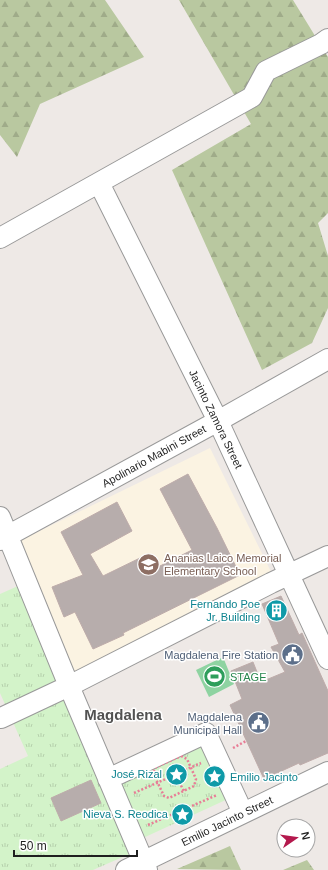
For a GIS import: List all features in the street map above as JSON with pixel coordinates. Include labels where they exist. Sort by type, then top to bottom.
[{"type":"street","points":[[0,238],[252,96],[266,72],[328,39]]},
{"type":"street","name":"Jacinto Zamora Street","points":[[99,183],[218,421],[328,659]]},
{"type":"street","name":"Apolinario Mabini Street","points":[[4,538],[218,421],[328,358]]},
{"type":"street","points":[[0,517],[4,538],[146,866]]},
{"type":"street","points":[[1,718],[69,686],[257,590],[328,556]]},
{"type":"street","points":[[108,778],[206,733],[243,813]]},
{"type":"street","name":"Emilio Jacinto Street","points":[[126,870],[146,866],[243,813],[328,772]]},
{"type":"path","points":[[181,756],[187,759],[196,779],[194,786],[169,798],[164,796],[158,783],[153,773],[156,767],[181,756]]},
{"type":"path","points":[[177,765],[185,770],[186,775],[179,782],[175,783],[170,781],[168,778],[169,769],[172,766],[177,765]]},
{"type":"path","points":[[118,801],[168,778]]},
{"type":"path","points":[[179,782],[184,791]]},
{"type":"path","points":[[131,832],[232,789]]},
{"type":"shaded area","name":"Ananias Laico Memorial Elementary School","points":[[210,448],[278,586],[82,689],[19,541]]},
{"type":"green space","points":[[0,0],[105,0],[144,57],[40,104],[17,157],[0,135]]},
{"type":"green space","points":[[179,0],[293,0],[328,57],[328,213],[318,223],[328,256],[328,308],[312,343],[262,370],[172,170],[251,124]]},
{"type":"green space","points":[[18,586],[134,852],[93,870],[0,870],[0,769],[28,756],[0,693],[0,594]]},
{"type":"green space","name":"STAGE","points":[[223,657],[234,684],[209,697],[196,670]]},
{"type":"green space","points":[[203,739],[230,798],[143,838],[116,779]]},
{"type":"green space","points":[[230,846],[241,870],[177,869]]},
{"type":"green space","points":[[307,860],[314,870],[283,870]]},
{"type":"building","points":[[188,474],[240,575],[123,633],[124,635],[93,649],[75,612],[64,617],[52,587],[83,575],[61,532],[117,502],[132,531],[90,554],[103,576],[142,557],[148,572],[192,550],[160,489]]},
{"type":"building","points":[[281,596],[299,635],[302,633],[328,691],[328,753],[300,765],[299,763],[264,779],[230,705],[242,699],[231,671],[253,662],[261,682],[285,672],[271,647],[279,644],[262,604]]},
{"type":"building","points":[[91,780],[101,803],[61,821],[51,798]]},
{"type":"place","name":"Ananias Laico Memorial Elementary School","points":[[148,564]]},
{"type":"place","name":"Fernando Poe Jr. Building","points":[[276,610]]},
{"type":"place","name":"Magdalena Fire Station","points":[[293,655]]},
{"type":"place","name":"STAGE","points":[[215,677]]},
{"type":"place","name":"Magdalena Municipal Hall","points":[[258,723]]},
{"type":"place","name":"José Rizal","points":[[177,774]]},
{"type":"place","name":"Emilio Jacinto","points":[[214,777]]},
{"type":"place","name":"Nieva S. Reodica","points":[[183,814]]},
{"type":"district","name":"Magdalena","points":[[123,715]]}]
